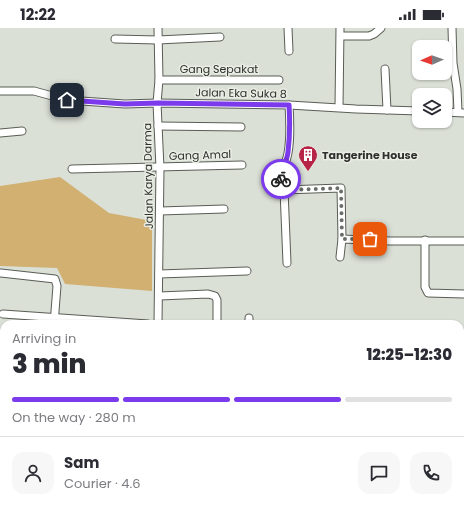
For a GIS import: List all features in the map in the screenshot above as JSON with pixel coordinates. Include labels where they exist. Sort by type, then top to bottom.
[{"type":"street","name":"Jalan Karya Darma","points":[[158,28],[158,126],[160,168],[158,320]]},
{"type":"street","points":[[288,28],[289,51]]},
{"type":"street","points":[[339,107],[340,28]]},
{"type":"street","points":[[341,36],[370,36],[381,28]]},
{"type":"street","points":[[452,28],[453,63],[461,113]]},
{"type":"street","points":[[115,39],[158,40],[220,36]]},
{"type":"street","points":[[385,69],[387,110]]},
{"type":"street","name":"Gang Sepakat","points":[[159,80],[279,80]]},
{"type":"street","name":"Jalan Eka Suka 8","points":[[0,91],[34,91],[67,100],[125,104],[158,103],[289,105],[412,111]]},
{"type":"street","points":[[287,263],[284,190],[281,180],[288,152],[290,128],[289,105]]},
{"type":"street","points":[[158,126],[241,127]]},
{"type":"street","points":[[0,133],[22,131]]},
{"type":"street","name":"Gang Amal","points":[[72,169],[242,165]]},
{"type":"street","points":[[284,190],[341,188],[342,239],[340,257]]},
{"type":"street","points":[[160,211],[224,209]]},
{"type":"street","points":[[342,239],[390,241],[464,241]]},
{"type":"street","points":[[424,240],[426,292],[464,294]]},
{"type":"street","points":[[159,274],[247,271]]},
{"type":"street","points":[[1,273],[55,279],[57,286],[54,320]]},
{"type":"street","points":[[159,296],[208,294],[215,296],[217,300],[217,320]]},
{"type":"street","points":[[2,314],[47,320]]},
{"type":"street","points":[[38,516],[65,516]]},
{"type":"shaded area","points":[[60,177],[109,213],[152,221],[152,291],[65,284],[57,268],[0,266],[0,186]]},
{"type":"way so far","points":[[281,179],[284,190],[341,188],[342,239],[370,239]]},
{"type":"place","name":"Tangerine House","points":[[308,172]]},
{"type":"route","points":[[67,100],[125,104],[158,103],[289,105],[290,128],[288,152],[281,179]]}]
